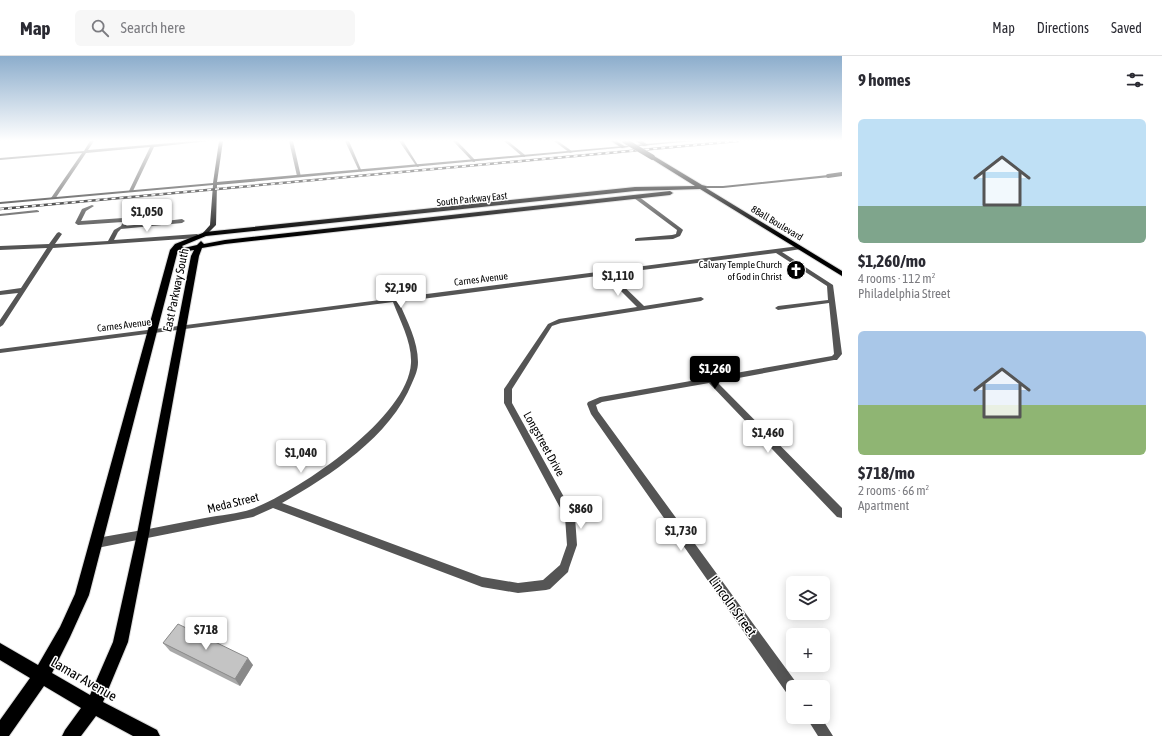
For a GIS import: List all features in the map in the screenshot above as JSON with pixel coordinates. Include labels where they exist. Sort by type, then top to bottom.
[{"type":"main road","points":[[200,239],[213,225],[217,173]]},
{"type":"main road","points":[[0,203],[339,173]]},
{"type":"main road","points":[[653,188],[672,181],[675,176],[673,173]]},
{"type":"main road","points":[[679,173],[704,187],[723,188],[842,174]]},
{"type":"main road","name":"South Parkway East","points":[[200,239],[518,201],[653,188],[704,187]]},
{"type":"main road","name":"South Parkway East","points":[[200,239],[224,242],[698,190],[704,187]]},
{"type":"main road","name":"8Ball Boulevard","points":[[704,187],[842,274]]},
{"type":"main road","points":[[518,201],[526,209]]},
{"type":"main road","name":"East Parkway South","points":[[41,675],[70,625],[82,595],[153,332],[173,250],[179,244],[200,239],[195,256],[143,534],[120,642],[93,706]]},
{"type":"main road","name":"Lamar Avenue","points":[[0,651],[142,734]]},
{"type":"main road","points":[[4,733],[41,675]]},
{"type":"main road","points":[[71,736],[93,706]]},
{"type":"street","points":[[53,198],[71,173]]},
{"type":"street","points":[[131,191],[140,173]]},
{"type":"street","points":[[636,197],[680,230],[678,235],[673,237],[637,240]]},
{"type":"street","points":[[92,206],[84,210],[78,223],[123,220],[126,222],[123,227]]},
{"type":"street","points":[[0,214],[37,211]]},
{"type":"street","points":[[110,243],[116,231],[123,227],[182,221]]},
{"type":"street","points":[[0,325],[59,234]]},
{"type":"street","points":[[0,248],[110,243],[165,238],[200,239]]},
{"type":"street","points":[[165,238],[177,240],[179,244]]},
{"type":"street","name":"Carnes Avenue","points":[[0,351],[799,248]]},
{"type":"street","points":[[710,380],[834,358],[838,354],[830,285],[777,251]]},
{"type":"street","points":[[607,273],[642,308]]},
{"type":"street","points":[[0,293],[23,290]]},
{"type":"street","name":"Longstreet Drive","points":[[274,504],[482,582],[518,588],[546,585],[564,568],[572,545],[570,517],[508,403],[508,389],[550,325],[559,320],[701,299]]},
{"type":"street","name":"Meda Street","points":[[97,543],[253,513],[274,504],[346,458],[374,432],[400,401],[413,372],[414,351],[395,300]]},
{"type":"street","points":[[778,308],[832,301]]},
{"type":"street","points":[[710,380],[841,514]]},
{"type":"street","name":"Lincoln Street","points":[[710,380],[600,400],[591,404],[594,412],[786,680]]},
{"type":"street","points":[[818,724],[826,736]]},
{"type":"building","points":[[178,624],[248,658],[235,679],[163,643]]},
{"type":"railway","points":[[0,209],[394,173]]},
{"type":"place","name":"Calvary Temple Church of God in Christ","points":[[796,270]]}]
